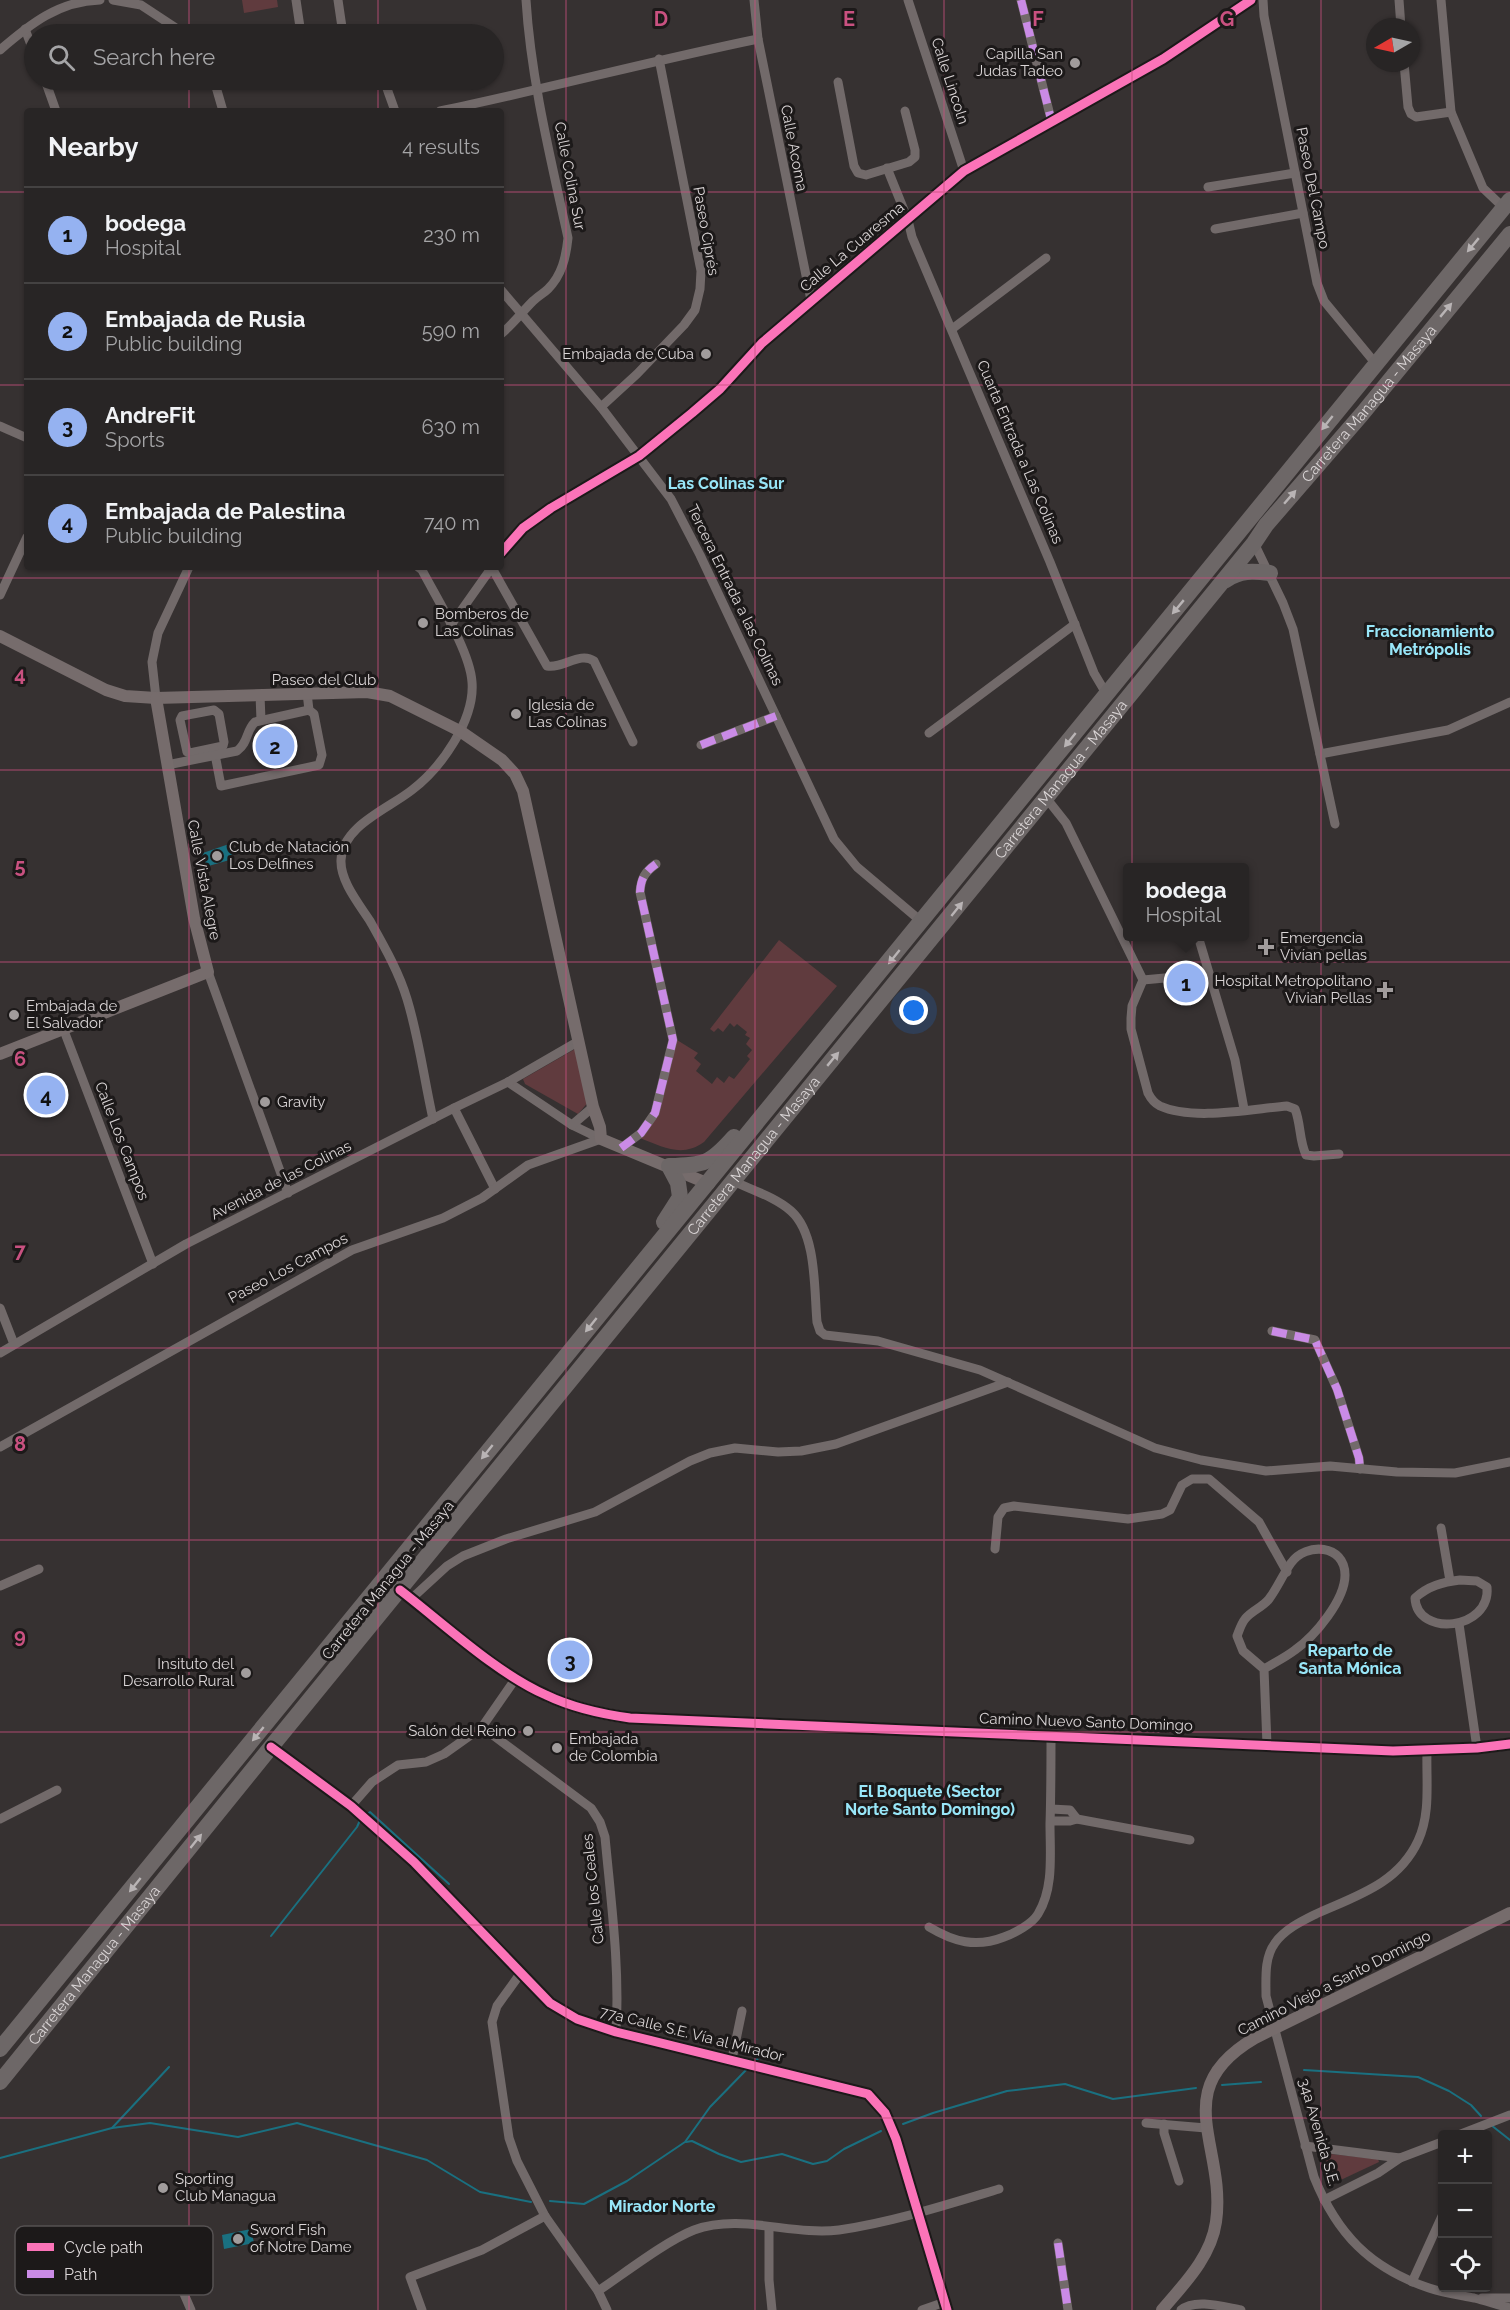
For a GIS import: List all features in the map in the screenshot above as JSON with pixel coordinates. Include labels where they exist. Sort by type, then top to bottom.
[{"type":"highway","name":"Carretera Managua - Masaya","points":[[0,2048],[612,1299],[709,1184],[1507,204]]},
{"type":"highway","name":"Carretera Managua - Masaya","points":[[0,2082],[271,1747],[406,1594],[637,1300],[789,1112],[1047,799],[1254,543],[1266,525],[1362,414],[1510,234]]},
{"type":"highway","points":[[1365,378],[1368,390],[1382,388]]},
{"type":"highway","points":[[1347,399],[1356,396],[1362,398],[1362,414]]},
{"type":"highway","points":[[1198,583],[1241,544],[1254,543],[1253,530],[1259,514],[1274,494],[1276,486]]},
{"type":"highway","points":[[1221,584],[1234,574],[1270,573]]},
{"type":"highway","points":[[612,1299],[623,1275],[676,1206],[680,1197],[678,1183],[669,1166],[701,1164],[714,1158],[755,1113],[784,1091]]},
{"type":"highway","points":[[637,1300],[647,1279],[709,1198],[711,1190],[709,1184],[720,1184],[725,1181],[772,1124],[789,1112]]},
{"type":"highway","points":[[210,1793],[241,1773],[263,1748],[271,1747],[275,1733],[301,1699],[309,1680],[310,1669]]},
{"type":"highway","points":[[0,2048],[12,2050],[17,2048],[51,2010],[69,1996]]},
{"type":"highway","points":[[0,2032],[6,2031],[24,2019]]},
{"type":"highway","points":[[0,2048],[5,2059],[0,2072]]},
{"type":"street","points":[[33,24],[65,5],[85,0],[100,0]]},
{"type":"street","points":[[113,0],[141,2],[172,24]]},
{"type":"street","points":[[296,0],[300,24]]},
{"type":"street","points":[[338,0],[342,24]]},
{"type":"street","name":"Calle Colina Sur","points":[[504,331],[548,289],[559,274],[566,258],[568,238],[538,91],[526,0]]},
{"type":"street","name":"Calle Acoma","points":[[754,0],[758,39],[811,300]]},
{"type":"street","name":"Calle Lincoln","points":[[908,0],[964,171]]},
{"type":"street","points":[[1022,0],[1052,123]]},
{"type":"street","name":"Calle La Cuaresma","points":[[504,550],[523,528],[551,508],[639,456],[706,401],[762,343],[964,171],[1163,60],[1251,0]]},
{"type":"street","name":"Paseo Del Campo","points":[[1263,0],[1264,16],[1317,283],[1324,301],[1376,364]]},
{"type":"street","points":[[1399,0],[1400,18]]},
{"type":"street","points":[[1441,0],[1451,112],[1483,188],[1507,204]]},
{"type":"street","points":[[0,50],[24,29]]},
{"type":"street","points":[[455,108],[538,91],[659,59],[758,39]]},
{"type":"street","name":"Paseo Ciprés","points":[[601,407],[637,374],[684,325],[695,310],[700,289],[701,271],[659,59]]},
{"type":"street","points":[[1405,72],[1408,107],[1411,114],[1416,117],[1451,112]]},
{"type":"street","points":[[838,82],[854,166],[858,173],[866,174],[909,162],[915,158],[905,111]]},
{"type":"street","points":[[49,90],[55,108]]},
{"type":"street","points":[[217,90],[222,108]]},
{"type":"street","points":[[388,90],[394,108]]},
{"type":"street","name":"Cuarta Entrada a Las Colinas","points":[[887,168],[908,220],[912,237],[1094,673],[1107,695]]},
{"type":"street","points":[[1208,187],[1295,173]]},
{"type":"street","points":[[1215,229],[1303,213]]},
{"type":"street","points":[[952,329],[1046,258]]},
{"type":"street","name":"Tercera Entrada a las Colinas","points":[[504,294],[601,407],[671,499],[700,555],[834,839],[857,867],[922,922]]},
{"type":"street","points":[[0,426],[24,437]]},
{"type":"street","points":[[1254,543],[1270,573],[1293,629],[1335,824]]},
{"type":"street","points":[[0,596],[24,544]]},
{"type":"street","name":"Calle Vista Alegre","points":[[188,570],[158,633],[152,662],[156,698],[194,918],[208,972],[288,1193]]},
{"type":"street","points":[[422,570],[451,625],[468,665],[472,682],[467,714],[460,731],[435,769],[413,790],[351,833],[342,847],[341,863],[344,878],[381,940],[400,979],[407,1000],[433,1119]]},
{"type":"street","points":[[451,625],[490,570]]},
{"type":"street","points":[[494,570],[547,666],[559,667],[582,657],[594,661],[633,742]]},
{"type":"street","points":[[929,733],[1074,624]]},
{"type":"street","name":"Paseo del Club","points":[[0,636],[106,690],[125,696],[156,698],[367,692],[390,696],[460,731],[502,760],[515,774],[523,791],[601,1139]]},
{"type":"street","points":[[214,752],[221,786],[319,765],[322,755],[314,714],[309,710],[307,693]]},
{"type":"street","points":[[260,695],[261,720]]},
{"type":"street","points":[[1320,754],[1448,730],[1510,702]]},
{"type":"street","points":[[167,765],[214,752],[223,746],[217,711],[182,716],[180,720],[187,752],[190,753],[214,752],[237,751],[245,746],[252,725],[261,720],[309,710]]},
{"type":"street","points":[[701,745],[776,716]]},
{"type":"street","points":[[1047,799],[1066,823],[1123,939]]},
{"type":"street","points":[[621,1148],[641,1133],[655,1113],[673,1040],[640,892],[641,881],[646,872],[656,864]]},
{"type":"street","points":[[1124,941],[1143,980],[1132,1006],[1131,1029],[1148,1093],[1153,1102],[1162,1107],[1185,1112],[1287,1106],[1295,1109],[1302,1147],[1306,1155],[1339,1154]]},
{"type":"street","points":[[1199,941],[1235,1060],[1244,1109]]},
{"type":"street","points":[[0,1054],[208,972]]},
{"type":"street","points":[[1143,980],[1208,974]]},
{"type":"street","name":"Calle Los Campos","points":[[63,1028],[153,1264]]},
{"type":"street","name":"Avenida de las Colinas","points":[[0,1353],[186,1244],[453,1107],[508,1082],[579,1041]]},
{"type":"street","points":[[508,1082],[572,1125],[709,1184]]},
{"type":"street","points":[[453,1107],[495,1189]]},
{"type":"street","points":[[572,1125],[593,1107]]},
{"type":"street","name":"Paseo Los Campos","points":[[0,1447],[352,1250],[443,1218],[482,1198],[528,1165],[601,1139]]},
{"type":"street","points":[[733,1181],[773,1199],[792,1212],[806,1234],[811,1254],[817,1322],[820,1331],[825,1335],[878,1341],[980,1370],[1135,1440],[1155,1448],[1201,1460],[1266,1471],[1330,1466],[1455,1473],[1510,1462]]},
{"type":"street","points":[[0,1308],[14,1344]]},
{"type":"street","points":[[1272,1331],[1316,1340],[1337,1389],[1359,1458],[1360,1469]]},
{"type":"street","points":[[406,1594],[463,1556],[506,1539],[596,1512],[690,1461],[711,1453],[735,1449],[801,1451],[836,1444],[1008,1382]]},
{"type":"street","points":[[995,1549],[998,1517],[1004,1508],[1014,1506],[1118,1519],[1162,1514],[1170,1510],[1182,1485],[1192,1479],[1200,1478],[1209,1479],[1220,1486],[1259,1522],[1287,1572]]},
{"type":"street","points":[[1441,1527],[1450,1581]]},
{"type":"street","points":[[1264,1669],[1296,1649],[1321,1626],[1339,1600],[1345,1574],[1338,1556],[1328,1550],[1314,1549],[1302,1554],[1291,1563],[1267,1602],[1245,1618],[1237,1636],[1243,1651],[1264,1669],[1267,1745]]},
{"type":"street","points":[[0,1586],[39,1569]]},
{"type":"street","points":[[1477,1581],[1486,1587],[1488,1597],[1483,1607],[1468,1620],[1459,1624],[1440,1624],[1423,1616],[1415,1607],[1415,1598],[1422,1591],[1441,1582],[1477,1581]]},
{"type":"street","name":"Camino Nuevo Santo Domingo","points":[[406,1594],[516,1678],[545,1695],[578,1708],[607,1714],[661,1720],[1267,1745],[1427,1750],[1510,1744]]},
{"type":"street","points":[[1459,1624],[1477,1748]]},
{"type":"street","points":[[351,1806],[372,1782],[398,1765],[426,1762],[444,1754],[482,1727],[516,1678]]},
{"type":"street","name":"Calle los Ceales","points":[[482,1727],[591,1808],[600,1822],[605,1837],[614,1940],[618,1998],[616,2032]]},
{"type":"street","points":[[929,1927],[949,1939],[970,1942],[994,1941],[1012,1934],[1036,1917],[1046,1899],[1050,1871],[1051,1736]]},
{"type":"street","name":"77a Calle S.E. Vía al Mirador","points":[[271,1747],[351,1806],[414,1862],[550,2003],[577,2019],[616,2032],[868,2094],[885,2113],[897,2139],[946,2306]]},
{"type":"street","name":"34a Avenida S.E.","points":[[1427,1750],[1426,1814],[1419,1840],[1407,1859],[1383,1883],[1298,1923],[1275,1943],[1265,1968],[1266,1996],[1305,2146],[1323,2200],[1342,2229],[1360,2250],[1383,2267],[1412,2282],[1510,2308]]},
{"type":"street","points":[[0,1819],[57,1790]]},
{"type":"street","points":[[1051,1809],[1070,1810],[1077,1819]]},
{"type":"street","points":[[1050,1821],[1077,1819],[1190,1840]]},
{"type":"street","name":"Camino Viejo a Santo Domingo","points":[[1162,2310],[1188,2280],[1205,2254],[1216,2224],[1217,2182],[1206,2128],[1206,2096],[1218,2068],[1236,2049],[1510,1913]]},
{"type":"street","points":[[520,1974],[497,2006],[492,2022],[509,2138],[517,2161],[545,2216],[598,2291],[607,2310]]},
{"type":"street","points":[[732,2059],[741,2011]]},
{"type":"street","points":[[1471,2130],[1510,2115]]},
{"type":"street","points":[[1146,2122],[1206,2128]]},
{"type":"street","points":[[1164,2124],[1164,2133],[1179,2181]]},
{"type":"street","points":[[1323,2200],[1378,2174],[1400,2158],[1438,2144]]},
{"type":"street","points":[[1305,2146],[1400,2158]]},
{"type":"street","points":[[598,2291],[694,2230],[724,2223],[839,2230],[917,2213],[999,2189]]},
{"type":"street","points":[[422,2310],[410,2277],[482,2250],[545,2216]]},
{"type":"street","points":[[769,2227],[769,2280],[772,2310]]},
{"type":"street","points":[[1412,2282],[1438,2227]]},
{"type":"street","points":[[1058,2243],[1068,2310]]},
{"type":"street","points":[[184,2295],[191,2310]]},
{"type":"street","name":"34a Avenida S.E.","points":[[1474,2298],[1510,2298]]},
{"type":"street","points":[[1181,2310],[1185,2306],[1209,2304],[1241,2310]]},
{"type":"street","points":[[922,2310],[946,2306]]},
{"type":"shaded area","points":[[242,0],[277,0],[278,7],[244,13]]},
{"type":"shaded area","points":[[779,940],[837,986],[704,1142],[696,1147],[680,1150],[640,1138],[654,1118],[677,1040],[698,1053],[694,1058],[701,1064],[696,1071],[712,1084],[717,1077],[724,1083],[729,1076],[734,1079],[750,1059],[747,1056],[752,1050],[746,1044],[750,1038],[745,1035],[747,1032],[737,1024],[734,1027],[730,1023],[723,1032],[718,1028],[714,1032],[710,1029]]},
{"type":"shaded area","points":[[575,1049],[590,1100],[578,1114],[525,1084],[523,1079]]},
{"type":"shaded area","points":[[1321,2153],[1378,2159],[1379,2162],[1330,2185]]},
{"type":"water","name":"Club de Natación Los Delfines","points":[[229,844],[233,859],[205,867],[200,854]]},
{"type":"water","name":"Sword Fish of Notre Dame","points":[[251,2229],[254,2243],[224,2249],[222,2235]]},
{"type":"waterway","points":[[366,1815],[370,1812],[449,1884]]},
{"type":"waterway","points":[[271,1936],[357,1827],[361,1818]]},
{"type":"waterway","points":[[754,2062],[761,2056]]},
{"type":"waterway","points":[[0,2158],[112,2128],[169,2067]]},
{"type":"waterway","points":[[550,2201],[584,2204],[627,2181],[685,2142],[710,2107],[748,2068]]},
{"type":"waterway","points":[[1304,2070],[1418,2077],[1449,2091],[1471,2105],[1481,2116]]},
{"type":"waterway","points":[[1222,2085],[1261,2082]]},
{"type":"waterway","points":[[903,2124],[1007,2091],[1065,2084],[1113,2099],[1196,2088]]},
{"type":"waterway","points":[[112,2128],[150,2123],[238,2137],[297,2123],[427,2160],[480,2192],[531,2202]]},
{"type":"waterway","points":[[1491,2125],[1510,2140]]},
{"type":"waterway","points":[[686,2142],[692,2141],[741,2162],[782,2154],[813,2164],[827,2161],[844,2149],[881,2131]]},
{"type":"marked path","points":[[1021,0],[1052,123]]},
{"type":"marked path","points":[[701,745],[776,716]]},
{"type":"marked path","points":[[621,1148],[641,1133],[655,1113],[673,1040],[640,892],[644,876],[656,864]]},
{"type":"marked path","points":[[1272,1331],[1315,1340],[1337,1389],[1359,1458],[1360,1469]]},
{"type":"marked path","points":[[1058,2243],[1068,2310]]},
{"type":"cycle path","points":[[504,550],[523,528],[551,508],[639,456],[692,413],[720,389],[762,343],[964,171],[1163,59],[1251,0]]},
{"type":"cycle path","points":[[400,1590],[470,1647],[527,1686],[577,1707],[630,1718],[1393,1751],[1477,1748],[1510,1744]]},
{"type":"cycle path","points":[[271,1747],[351,1806],[414,1862],[550,2003],[577,2019],[616,2032],[868,2094],[885,2113],[896,2139],[947,2310]]},
{"type":"place","name":"Capilla San Judas Tadeo","points":[[1075,63]]},
{"type":"place","name":"Embajada de Cuba","points":[[706,354]]},
{"type":"place","name":"Bomberos de Las Colinas","points":[[423,623]]},
{"type":"place","name":"Iglesia de Las Colinas","points":[[516,714]]},
{"type":"place","name":"Embajada de Rusia","points":[[275,746]]},
{"type":"place","name":"Club de Natación Los Delfines","points":[[217,856]]},
{"type":"place","name":"Emergencia Vivían pellas","points":[[1266,947]]},
{"type":"place","name":"bodega","points":[[1186,983]]},
{"type":"place","name":"Hospital Metropolitano Vivian Pellas","points":[[1385,990]]},
{"type":"place","name":"Embajada de El Salvador","points":[[14,1015]]},
{"type":"place","name":"Embajada de Palestina","points":[[46,1095]]},
{"type":"place","name":"Gravity","points":[[265,1102]]},
{"type":"place","name":"AndreFit","points":[[570,1660]]},
{"type":"place","name":"Insituto del Desarrollo Rural","points":[[246,1673]]},
{"type":"place","name":"Salón del Reino","points":[[528,1731]]},
{"type":"place","name":"Embajada de Colombia","points":[[557,1748]]},
{"type":"place","name":"Sporting Club Managua","points":[[163,2188]]},
{"type":"place","name":"Sword Fish of Notre Dame","points":[[238,2239]]},
{"type":"district","name":"Las Colinas Sur","points":[[726,483]]},
{"type":"district","name":"Fraccionamiento Metrópolis","points":[[1430,640]]},
{"type":"district","name":"Reparto de Santa Mónica","points":[[1350,1659]]},
{"type":"district","name":"El Boquete (Sector Norte Santo Domingo)","points":[[930,1800]]},
{"type":"district","name":"Mirador Norte","points":[[662,2206]]}]
